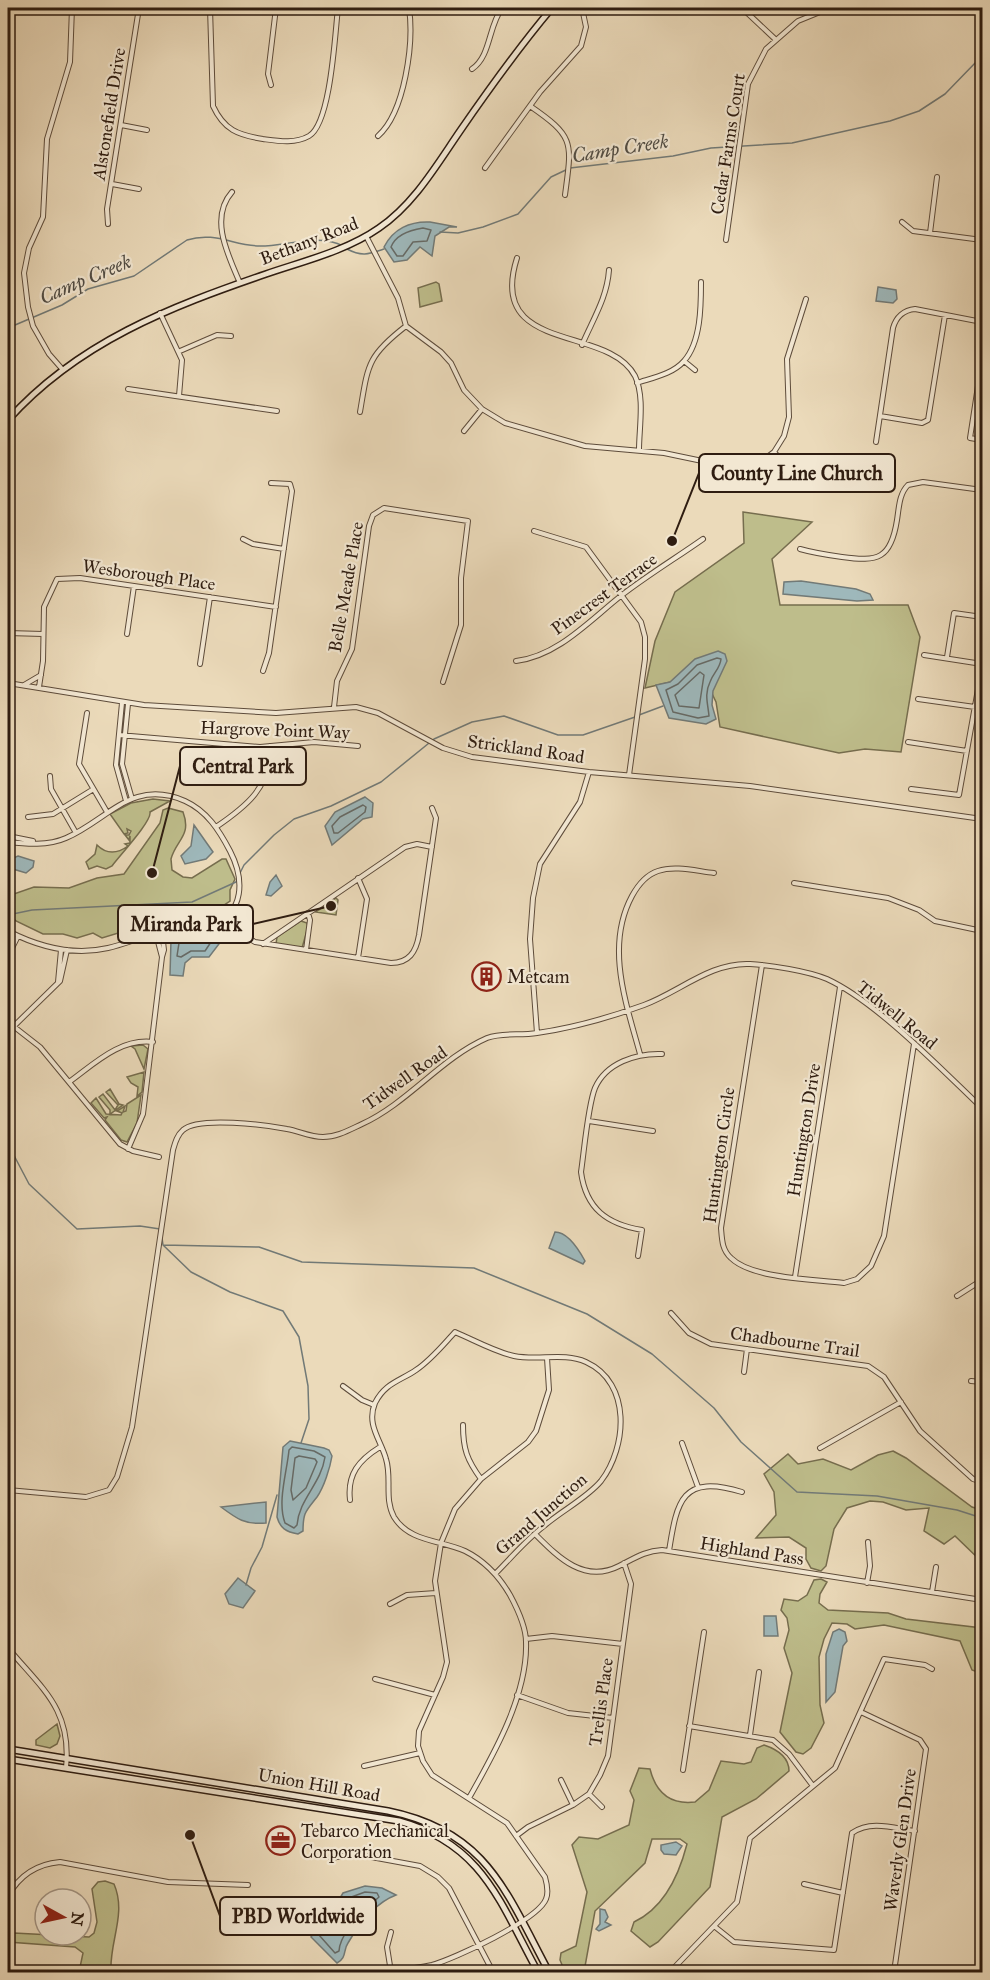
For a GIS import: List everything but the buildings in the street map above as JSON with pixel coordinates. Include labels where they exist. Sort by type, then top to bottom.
[{"type":"street","points":[[64,371],[49,354],[33,326],[27,307],[24,273],[29,248],[43,217],[47,139],[70,62],[72,8]]},
{"type":"street","name":"Alstonefield Drive","points":[[108,224],[107,209],[139,8]]},
{"type":"street","points":[[210,8],[213,106],[220,120],[232,132],[290,142],[310,136],[321,119],[338,8]]},
{"type":"street","points":[[271,85],[268,74],[276,8]]},
{"type":"street","points":[[378,136],[387,128],[394,116],[400,94],[411,39],[409,8]]},
{"type":"street","points":[[472,69],[479,64],[486,52],[489,34],[502,8]]},
{"type":"street","name":"Bethany Road","points":[[8,420],[31,396],[118,334],[160,312],[328,253],[366,236],[393,218],[416,194],[508,61],[552,8]]},
{"type":"street","points":[[485,168],[530,106],[581,46],[586,27],[582,8]]},
{"type":"street","points":[[742,8],[775,39]]},
{"type":"street","name":"Cedar Farms Court","points":[[726,240],[748,84],[758,60],[775,39],[798,21],[825,10],[848,8],[896,12],[926,8]]},
{"type":"street","points":[[530,106],[559,126],[567,139],[569,168],[565,195]]},
{"type":"street","points":[[121,125],[147,130]]},
{"type":"street","points":[[930,233],[937,177]]},
{"type":"street","points":[[112,184],[139,189]]},
{"type":"street","points":[[232,192],[225,200],[221,232],[240,283]]},
{"type":"street","points":[[902,222],[913,231],[982,240]]},
{"type":"street","points":[[366,236],[398,298],[406,327],[446,358],[464,390],[482,409],[505,423],[585,446],[688,456],[740,469],[758,464],[774,452],[782,442],[788,423],[787,359],[806,298]]},
{"type":"street","points":[[517,258],[512,290],[513,300],[520,310],[537,325],[620,360],[629,369],[637,383],[639,450]]},
{"type":"street","points":[[582,345],[597,309],[607,294],[609,270]]},
{"type":"street","points":[[637,383],[670,371],[684,361],[693,344],[699,320],[701,282]]},
{"type":"street","points":[[876,442],[896,320],[911,309],[982,322]]},
{"type":"street","points":[[160,312],[180,351],[183,373],[179,396]]},
{"type":"street","points":[[880,416],[920,423],[928,420],[945,315]]},
{"type":"street","points":[[360,412],[372,357],[382,345],[406,327]]},
{"type":"street","points":[[180,351],[211,337],[231,336]]},
{"type":"street","points":[[982,360],[980,397],[970,438],[982,440]]},
{"type":"street","points":[[684,361],[695,370]]},
{"type":"street","points":[[128,389],[277,411]]},
{"type":"street","points":[[464,431],[482,409]]},
{"type":"street","points":[[774,452],[784,463]]},
{"type":"street","points":[[800,549],[864,560],[875,559],[886,552],[892,543],[901,496],[908,485],[922,482],[982,490]]},
{"type":"street","points":[[263,670],[269,653],[292,491],[290,484],[271,483]]},
{"type":"street","name":"Belle Meade Place","points":[[334,707],[337,681],[352,649],[370,522],[375,513],[384,508],[468,521],[461,578],[461,626],[443,682]]},
{"type":"street","points":[[534,531],[586,548],[641,622],[645,637],[645,659],[629,775]]},
{"type":"street","points":[[243,539],[253,544],[284,549]]},
{"type":"street","name":"Pinecrest Terrace","points":[[516,660],[531,659],[547,652],[622,595],[703,539]]},
{"type":"street","name":"Wesborough Place","points":[[39,687],[44,607],[57,579],[80,578],[276,607]]},
{"type":"street","points":[[127,634],[134,586]]},
{"type":"street","points":[[200,664],[210,597]]},
{"type":"street","points":[[947,657],[954,612],[982,616]]},
{"type":"street","points":[[8,633],[43,634]]},
{"type":"street","points":[[910,789],[960,795],[982,666],[947,657],[924,655]]},
{"type":"street","points":[[22,685],[41,675]]},
{"type":"street","name":"Strickland Road","points":[[8,683],[125,704],[276,713],[356,707],[378,713],[443,748],[463,755],[589,772],[785,790],[982,819]]},
{"type":"street","points":[[918,699],[982,708]]},
{"type":"street","points":[[125,704],[116,765],[126,801]]},
{"type":"street","points":[[125,704],[122,764],[132,799]]},
{"type":"street","points":[[87,713],[78,762],[92,790],[107,812]]},
{"type":"street","name":"Hargrove Point Way","points":[[119,735],[270,746],[314,742],[358,746]]},
{"type":"street","points":[[908,742],[967,751]]},
{"type":"street","points":[[216,827],[246,807],[260,788],[268,772],[270,746]]},
{"type":"street","points":[[537,1033],[530,939],[533,898],[540,864],[580,802],[589,772]]},
{"type":"street","points":[[50,776],[50,786],[75,833]]},
{"type":"street","points":[[28,817],[49,815],[92,790]]},
{"type":"street","points":[[8,842],[56,842],[75,833],[126,801],[156,795],[179,799],[199,809],[216,827],[239,872],[241,882],[237,903],[226,917],[209,926],[156,934],[105,949],[64,950],[8,931]]},
{"type":"street","points":[[226,917],[238,932],[263,944],[393,963],[404,961],[412,954],[419,935],[436,818],[432,808]]},
{"type":"street","points":[[8,836],[43,843]]},
{"type":"street","points":[[263,944],[407,846],[420,844],[432,847]]},
{"type":"street","points":[[640,1054],[620,982],[621,920],[636,889],[649,875],[663,870],[714,873]]},
{"type":"street","points":[[358,878],[367,899],[358,958]]},
{"type":"street","points":[[794,883],[888,898],[919,910],[935,921],[982,931]]},
{"type":"street","points":[[306,950],[310,920],[308,913]]},
{"type":"street","points":[[128,1149],[142,1117],[164,950],[162,933]]},
{"type":"street","points":[[156,934],[162,957]]},
{"type":"street","points":[[8,956],[18,936]]},
{"type":"street","points":[[13,1027],[57,984],[64,950]]},
{"type":"street","name":"Tidwell Road","points":[[8,1490],[86,1497],[109,1490],[117,1477],[132,1427],[173,1150],[182,1130],[193,1125],[218,1123],[271,1126],[316,1136],[334,1136],[368,1121],[407,1096],[452,1060],[485,1039],[498,1035],[537,1033],[628,1010],[658,999],[722,967],[762,965],[825,978],[840,987],[914,1044],[982,1108]]},
{"type":"street","name":"Huntington Circle","points":[[762,965],[721,1228],[722,1242],[731,1258],[747,1269],[851,1282],[867,1271],[878,1255],[884,1236],[914,1044]]},
{"type":"street","name":"Huntington Drive","points":[[795,1276],[840,987]]},
{"type":"street","points":[[8,1022],[38,1045],[118,1142],[128,1149],[159,1157]]},
{"type":"street","points":[[69,1082],[123,1045],[136,1041],[153,1041]]},
{"type":"street","points":[[638,1256],[642,1230],[622,1227],[598,1213],[583,1183],[581,1172],[595,1088],[612,1067],[640,1054],[662,1053]]},
{"type":"street","points":[[589,1121],[653,1131]]},
{"type":"street","points":[[982,1177],[982,1197]]},
{"type":"street","points":[[957,1296],[982,1280]]},
{"type":"street","name":"Chadbourne Trail","points":[[671,1313],[689,1333],[711,1344],[867,1366],[885,1377],[920,1431],[973,1479],[982,1482]]},
{"type":"street","name":"Grand Junction","points":[[469,1798],[496,1752],[517,1695],[525,1663],[526,1639],[515,1604],[495,1574],[485,1564],[466,1552],[417,1537],[402,1528],[393,1515],[388,1499],[390,1474],[375,1438],[372,1422],[374,1405],[384,1389],[393,1381],[416,1371],[455,1332],[514,1356],[547,1358],[569,1356],[588,1363],[605,1376],[616,1394],[622,1417],[614,1458],[600,1482],[535,1534],[495,1574]]},
{"type":"street","points":[[744,1372],[747,1349]]},
{"type":"street","points":[[391,1932],[387,1947],[389,1972],[433,1964],[479,1945],[522,1922],[539,1910],[547,1899],[548,1887],[507,1823],[432,1775],[420,1753],[419,1731],[447,1662],[436,1593],[441,1543],[455,1509],[481,1479],[528,1442],[536,1431],[549,1390],[547,1358]]},
{"type":"street","points":[[971,1381],[982,1382]]},
{"type":"street","points":[[343,1386],[362,1400],[374,1405]]},
{"type":"street","points":[[820,1448],[901,1402]]},
{"type":"street","points":[[463,1425],[463,1447],[468,1461],[481,1479]]},
{"type":"street","points":[[682,1443],[698,1487]]},
{"type":"street","points":[[350,1500],[349,1489],[353,1471],[363,1458],[380,1447]]},
{"type":"street","points":[[669,1551],[675,1512],[683,1498],[698,1487],[718,1485],[742,1492]]},
{"type":"street","name":"Highland Pass","points":[[535,1534],[560,1560],[574,1568],[595,1573],[624,1563],[646,1551],[669,1551],[982,1600]]},
{"type":"street","points":[[867,1583],[870,1566],[868,1542]]},
{"type":"street","name":"Trellis Place","points":[[516,1836],[528,1827],[573,1806],[589,1794],[608,1756],[631,1584],[624,1563]]},
{"type":"street","points":[[932,1592],[936,1567]]},
{"type":"street","points":[[390,1604],[407,1595],[436,1593]]},
{"type":"street","points":[[683,1770],[704,1632]]},
{"type":"street","points":[[526,1639],[552,1636],[623,1644]]},
{"type":"street","points":[[8,1647],[61,1715],[68,1744],[66,1768]]},
{"type":"street","points":[[671,1972],[737,1902],[750,1838],[836,1768],[863,1713],[885,1659],[925,1665],[932,1670]]},
{"type":"street","points":[[750,1735],[759,1672]]},
{"type":"street","points":[[375,1679],[435,1695]]},
{"type":"street","points":[[517,1695],[568,1713],[613,1718]]},
{"type":"street","name":"Waverly Glen Drive","points":[[863,1713],[920,1740],[926,1749],[894,1972]]},
{"type":"street","points":[[689,1726],[772,1740],[789,1754],[814,1786]]},
{"type":"street","name":"Union Hill Road","points":[[8,1749],[377,1810],[422,1820],[462,1841],[482,1859],[505,1890],[549,1972]]},
{"type":"street","points":[[364,1766],[420,1753]]},
{"type":"street","name":"Union Hill Road","points":[[8,1759],[399,1821],[429,1830],[455,1845],[477,1865],[538,1972]]},
{"type":"street","points":[[561,1780],[573,1806]]},
{"type":"street","points":[[589,1794],[602,1807]]},
{"type":"street","points":[[714,1926],[734,1942],[834,1950],[852,1833],[862,1826],[874,1825],[915,1831]]},
{"type":"street","points":[[331,1858],[355,1854],[420,1866],[438,1876],[449,1888],[493,1972]]},
{"type":"street","points":[[8,1896],[29,1872],[44,1865],[60,1862],[168,1882],[248,1886]]},
{"type":"street","points":[[804,1884],[843,1893]]},
{"type":"shaded area","points":[[436,282],[439,284],[442,301],[420,307],[418,288]]},
{"type":"shaded area","points":[[743,512],[812,522],[772,559],[780,605],[908,605],[920,637],[901,752],[865,749],[839,753],[720,727],[716,702],[706,681],[679,680],[645,688],[655,641],[675,592],[744,543]]},
{"type":"shaded area","points":[[153,799],[170,801],[150,812],[146,823],[141,830],[112,866],[106,869],[97,866],[89,869],[86,862],[95,854],[97,845],[105,850],[116,852],[128,846],[125,844],[130,843],[130,836],[129,840],[125,835],[129,835],[131,831],[127,829],[128,833],[124,834],[110,814],[131,803]]},
{"type":"shaded area","points":[[168,808],[183,812],[186,827],[171,859],[172,870],[183,877],[192,878],[222,859],[226,859],[235,879],[230,890],[230,901],[203,919],[138,927],[102,938],[93,933],[77,938],[63,934],[43,934],[16,921],[8,913],[8,896],[34,887],[69,888],[97,878],[124,874],[160,823],[163,810]]},
{"type":"shaded area","points":[[336,898],[338,900],[336,915],[316,912]]},
{"type":"shaded area","points":[[301,921],[307,923],[308,927],[302,948],[276,944],[277,937]]},
{"type":"shaded area","points":[[143,1045],[148,1049],[144,1069],[135,1049],[131,1046]]},
{"type":"shaded area","points":[[144,1072],[142,1092],[137,1096],[138,1087],[127,1077]]},
{"type":"shaded area","points":[[110,1089],[119,1104],[123,1105],[110,1114],[110,1110],[99,1097],[103,1094],[115,1110],[118,1105],[106,1092]]},
{"type":"shaded area","points":[[141,1095],[137,1123],[127,1142],[121,1140],[105,1120],[107,1117],[104,1118],[91,1103],[96,1098],[106,1114],[121,1115],[122,1113],[117,1111],[125,1106],[123,1112],[126,1111],[127,1104]]},
{"type":"shaded area","points":[[893,1451],[906,1458],[972,1507],[982,1510],[982,1562],[955,1536],[944,1544],[924,1531],[929,1508],[906,1510],[883,1502],[870,1501],[847,1508],[834,1529],[826,1566],[821,1571],[811,1568],[806,1559],[806,1548],[789,1537],[756,1538],[776,1515],[774,1492],[764,1474],[788,1454],[798,1464],[823,1459],[851,1470],[878,1455]]},
{"type":"shaded area","points":[[821,1579],[827,1582],[820,1594],[819,1603],[828,1610],[888,1613],[906,1619],[982,1628],[980,1673],[972,1670],[960,1641],[884,1625],[855,1629],[847,1624],[832,1623],[819,1657],[820,1705],[824,1723],[811,1748],[803,1754],[796,1752],[780,1732],[792,1673],[784,1648],[789,1630],[787,1618],[781,1610],[784,1599],[798,1601],[807,1595],[814,1580]]},
{"type":"shaded area","points":[[57,1724],[60,1736],[57,1744],[50,1748],[36,1745],[36,1740]]},
{"type":"shaded area","points":[[764,1745],[781,1754],[787,1762],[789,1771],[756,1799],[722,1817],[710,1887],[658,1942],[650,1947],[631,1931],[634,1922],[654,1908],[669,1889],[680,1867],[687,1844],[680,1839],[652,1839],[645,1863],[595,1911],[584,1972],[565,1972],[560,1960],[561,1953],[576,1946],[587,1892],[572,1845],[579,1837],[598,1839],[629,1825],[634,1800],[630,1791],[639,1768],[650,1769],[656,1785],[665,1796],[678,1801],[695,1802],[709,1790],[721,1761],[744,1764],[751,1762],[757,1748]]},
{"type":"shaded area","points":[[105,1881],[114,1884],[118,1895],[118,1917],[111,1972],[79,1972],[83,1953],[75,1947],[93,1947],[93,1934],[97,1922],[93,1888],[98,1882]]},
{"type":"shaded area","points":[[9,1934],[33,1934],[33,1944],[8,1942]]},
{"type":"water","points":[[430,222],[457,227],[449,227],[435,236],[432,256],[420,247],[407,260],[394,262],[384,247],[392,235],[403,227]]},
{"type":"water","points":[[878,287],[896,290],[897,299],[893,303],[876,301]]},
{"type":"water","points":[[801,581],[856,589],[870,594],[873,600],[857,601],[783,594],[784,582]]},
{"type":"water","points":[[718,651],[725,654],[727,661],[713,691],[712,705],[716,719],[706,724],[669,718],[656,685],[670,682],[695,659]]},
{"type":"water","points":[[365,797],[373,803],[372,817],[363,819],[332,845],[325,826],[335,812]]},
{"type":"water","points":[[194,825],[213,852],[206,859],[185,864],[181,856],[191,846]]},
{"type":"water","points":[[18,856],[34,861],[33,867],[26,873],[13,869],[9,863],[11,859]]},
{"type":"water","points":[[276,875],[282,886],[271,896],[266,895],[270,882]]},
{"type":"water","points":[[221,928],[225,930],[225,936],[209,957],[192,957],[185,963],[183,976],[170,975],[171,940]]},
{"type":"water","points":[[555,1232],[573,1242],[585,1261],[583,1264],[549,1248]]},
{"type":"water","points":[[290,1441],[324,1448],[329,1450],[332,1456],[322,1488],[306,1512],[303,1531],[298,1534],[284,1529],[277,1517],[283,1447]]},
{"type":"water","points":[[266,1502],[266,1523],[242,1520],[221,1507]]},
{"type":"water","points":[[238,1578],[255,1591],[243,1608],[229,1604],[225,1594]]},
{"type":"water","points":[[764,1616],[776,1616],[778,1636],[764,1636]]},
{"type":"water","points":[[839,1629],[845,1632],[847,1641],[843,1646],[835,1692],[826,1702],[826,1654],[833,1632]]},
{"type":"water","points":[[676,1842],[682,1846],[676,1855],[664,1854],[661,1850],[661,1845]]},
{"type":"water","points":[[365,1886],[382,1888],[396,1895],[381,1903],[368,1915],[348,1943],[344,1956],[337,1963],[311,1937],[327,1920],[343,1893]]},
{"type":"water","points":[[600,1909],[605,1910],[608,1917],[605,1922],[611,1925],[599,1931],[596,1929],[600,1924]]},
{"type":"waterway","name":"Camp Creek","points":[[440,232],[458,233],[483,227],[518,214],[551,177],[570,168],[673,156],[711,148],[792,143],[890,121],[919,111],[945,94],[977,61]]},
{"type":"waterway","name":"Camp Creek","points":[[8,328],[62,305],[88,289],[134,276],[187,240],[207,237],[260,246],[313,240],[334,242],[343,246]]},
{"type":"waterway","name":"Camp Creek","points":[[347,249],[366,254],[384,249]]},
{"type":"waterway","points":[[639,715],[663,706]]},
{"type":"waterway","points":[[240,873],[244,865],[294,819],[331,806],[381,782],[434,739],[472,722],[504,716],[558,735],[583,735],[635,717]]},
{"type":"waterway","points":[[8,915],[32,910],[192,902],[236,882],[238,877]]},
{"type":"waterway","points":[[8,1144],[29,1184],[77,1229],[140,1226],[160,1229]]},
{"type":"waterway","points":[[162,1238],[163,1245],[191,1272],[230,1292],[283,1311],[299,1337],[308,1386],[309,1419],[301,1443]]},
{"type":"waterway","points":[[163,1245],[259,1247],[302,1262],[474,1268],[587,1314],[652,1354],[714,1408],[741,1442],[797,1492],[877,1496],[957,1510],[982,1518]]},
{"type":"waterway","points":[[246,1585],[251,1568],[262,1547],[277,1495]]},
{"type":"place","name":"County Line Church","points":[[672,541]]},
{"type":"place","name":"Central Park","points":[[152,873]]},
{"type":"place","name":"Miranda Park","points":[[331,906]]},
{"type":"place","name":"Metcam","points":[[486,977]]},
{"type":"place","name":"PBD Worldwide","points":[[190,1835]]},
{"type":"place","name":"Tebarco Mechanical Corporation","points":[[280,1841]]}]
